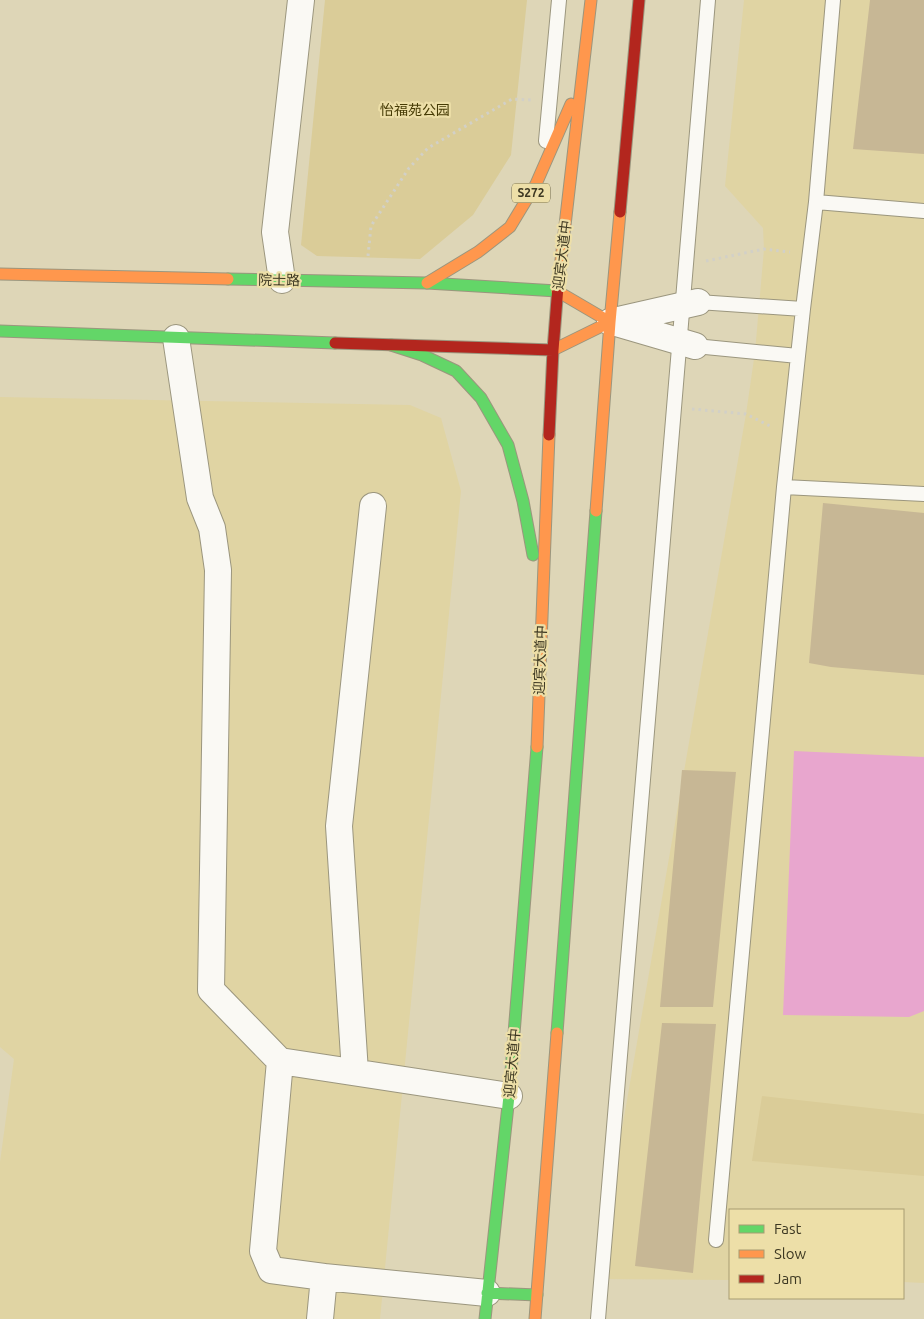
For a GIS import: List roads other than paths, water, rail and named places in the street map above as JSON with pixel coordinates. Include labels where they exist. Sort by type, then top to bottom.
[{"type":"main road","name":"迎宾大道中","points":[[485,1319],[509,1096],[536,760],[557,291],[586,65],[591,0]]},
{"type":"main road","points":[[535,1319],[610,322],[639,0]]},
{"type":"main road","name":"S272","points":[[427,283],[478,252],[510,227],[536,184],[562,126],[586,65]]},
{"type":"main road","name":"院士路","points":[[0,274],[427,283],[557,291]]},
{"type":"main road","points":[[557,291],[610,322]]},
{"type":"main road","points":[[0,331],[553,350],[610,322]]},
{"type":"main road","points":[[391,345],[422,355],[456,371],[481,398],[508,446],[523,501],[531,546],[543,594]]},
{"type":"main road","points":[[487,1293],[537,1295]]},
{"type":"street","points":[[282,280],[275,232],[301,0]]},
{"type":"street","points":[[610,322],[690,304]]},
{"type":"street","points":[[610,322],[687,344]]},
{"type":"street","points":[[176,338],[200,498],[212,528],[218,570],[211,990],[280,1061],[509,1096]]},
{"type":"street","points":[[354,1072],[339,826],[373,506]]},
{"type":"street","points":[[280,1061],[263,1251],[271,1270],[487,1293]]},
{"type":"street","points":[[320,1319],[324,1277]]},
{"type":"lane","points":[[544,166],[559,0]]},
{"type":"lane","points":[[598,1319],[674,408],[687,344],[690,304],[685,266],[708,0]]},
{"type":"lane","points":[[716,1240],[784,487],[816,202],[832,0]]},
{"type":"lane","points":[[816,202],[924,211]]},
{"type":"lane","points":[[690,304],[803,309]]},
{"type":"lane","points":[[687,344],[798,356]]},
{"type":"lane","points":[[784,487],[924,494]]},
{"type":"park label","name":"怡福苑公园","points":[[415,110]]}]
